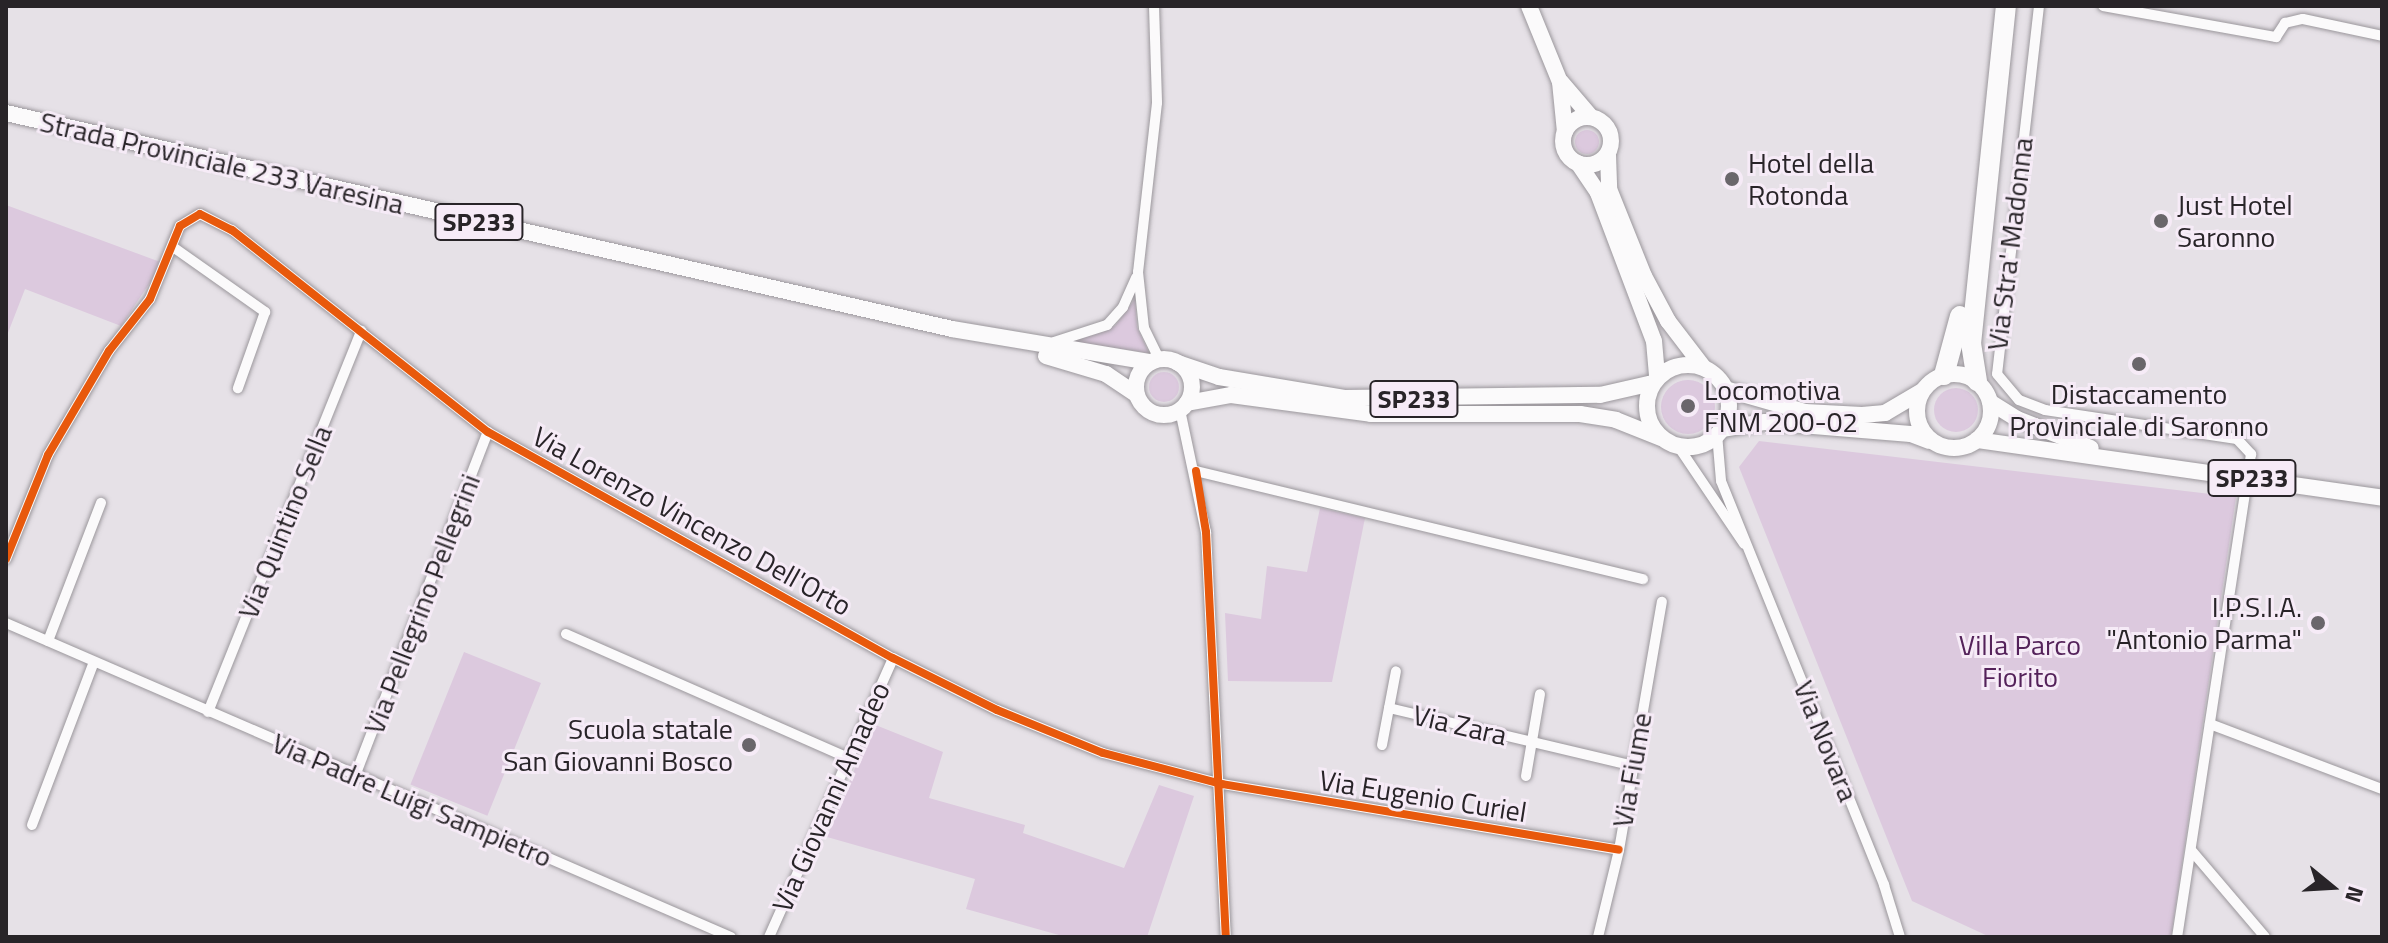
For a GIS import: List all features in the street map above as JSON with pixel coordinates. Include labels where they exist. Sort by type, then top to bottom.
[{"type":"highway","points":[[1944,375],[1960,324],[2000,7]]},
{"type":"highway","points":[[1977,381],[1971,344],[2000,7]]},
{"type":"main road","points":[[1529,6],[1560,82],[1564,148],[1598,193],[1651,333],[1655,381],[1647,412],[1661,438]]},
{"type":"main road","points":[[1560,82],[1591,117],[1610,132],[1609,189],[1644,276],[1668,321],[1704,368],[1725,389],[1805,412],[1862,415],[1885,413],[1944,375],[1977,381]]},
{"type":"main road","name":"Strada Provinciale 233 Varesina","points":[[6,113],[952,329],[1034,346],[1154,361]]},
{"type":"main road","points":[[1565,132],[1576,120],[1591,117]]},
{"type":"main road","points":[[1578,163],[1596,164],[1608,155]]},
{"type":"main road","name":"Strada Provinciale 233 Varesina","points":[[952,329],[1106,374],[1137,395]]},
{"type":"main road","points":[[1137,395],[1138,377],[1154,361]]},
{"type":"main road","name":"SP233","points":[[1154,361],[1178,363],[1219,377],[1344,398],[1600,395],[1655,381],[1679,366],[1704,368]]},
{"type":"main road","points":[[1178,363],[1192,385],[1183,406]]},
{"type":"main road","name":"SP233","points":[[1977,381],[1990,402],[2017,419],[2122,460]]},
{"type":"main road","points":[[1720,432],[1729,403],[1725,389]]},
{"type":"main road","points":[[1922,391],[1916,413],[1934,443]]},
{"type":"main road","name":"SP233","points":[[1137,395],[1155,413],[1231,395],[1371,414],[1580,414],[1616,420],[1678,446],[1706,443],[1720,432],[1765,422],[1911,434],[1956,448],[1977,440],[2382,498]]},
{"type":"main road","points":[[1977,440],[1989,423],[1990,402]]},
{"type":"street","points":[[1154,6],[1158,81],[1150,183],[1138,272],[1144,328],[1154,361]]},
{"type":"street","name":"Via Stra' Madonna","points":[[2039,6],[1997,374],[2019,400],[2045,410],[2237,439],[2251,454],[2250,478]]},
{"type":"street","points":[[2103,6],[2276,37],[2285,23],[2303,19],[2382,36]]},
{"type":"street","name":"Via Lorenzo Vincenzo Dell'Orto","points":[[173,247],[188,217],[200,214],[232,230],[488,432],[893,658],[1053,734],[1145,766],[1222,784]]},
{"type":"street","points":[[6,559],[48,455],[109,351],[150,299],[173,247],[265,312],[238,388]]},
{"type":"street","points":[[1034,346],[1107,325],[1123,307],[1138,272]]},
{"type":"street","name":"Via Quintino Sella","points":[[208,712],[361,331]]},
{"type":"street","points":[[1183,406],[1206,532],[1222,784],[1226,937]]},
{"type":"street","name":"Via Pellegrino Pellegrini","points":[[355,776],[488,432]]},
{"type":"street","name":"Via Novara","points":[[1720,432],[1718,471],[1884,885],[1900,937]]},
{"type":"street","name":"Via Novara","points":[[1678,446],[1747,547]]},
{"type":"street","points":[[1196,471],[1643,579]]},
{"type":"street","points":[[2177,937],[2250,478]]},
{"type":"street","points":[[48,641],[101,503]]},
{"type":"street","name":"Via Fiume","points":[[1598,937],[1619,850],[1631,765],[1662,602]]},
{"type":"street","name":"Via Padre Luigi Sampietro","points":[[6,623],[731,937]]},
{"type":"street","points":[[566,634],[848,758]]},
{"type":"street","name":"Via Giovanni Amadeo","points":[[769,937],[893,658]]},
{"type":"street","points":[[32,825],[94,662]]},
{"type":"street","name":"Via Zara","points":[[1382,745],[1396,671]]},
{"type":"street","name":"Via Zara","points":[[1526,776],[1540,694]]},
{"type":"street","name":"Via Zara","points":[[1389,708],[1631,765]]},
{"type":"street","points":[[2210,724],[2382,789]]},
{"type":"street","name":"Via Eugenio Curiel","points":[[1222,784],[1619,850]]},
{"type":"street","points":[[2191,850],[2265,937]]},
{"type":"green space","points":[[1582,130],[1592,130],[1599,137],[1599,147],[1592,154],[1582,154],[1575,147],[1575,137]]},
{"type":"green space","points":[[6,205],[163,263],[121,326],[25,289],[6,338]]},
{"type":"green space","points":[[1135,299],[1137,327],[1149,353],[1070,342],[1115,326]]},
{"type":"green space","points":[[1164,372],[1175,376],[1179,387],[1175,398],[1164,402],[1153,398],[1149,387],[1153,376]]},
{"type":"green space","points":[[1688,380],[1707,388],[1715,407],[1707,426],[1688,434],[1669,426],[1661,407],[1669,388]]},
{"type":"green space","points":[[1956,388],[1971,395],[1978,410],[1971,425],[1956,432],[1941,425],[1934,410],[1941,395]]},
{"type":"green space","name":"Villa Parco Fiorito","points":[[1759,441],[2236,497],[2171,937],[1990,937],[1912,901],[1739,467]]},
{"type":"green space","points":[[1320,508],[1365,518],[1332,682],[1228,681],[1225,613],[1261,619],[1267,566],[1307,572]]},
{"type":"green space","points":[[464,652],[541,683],[487,816],[410,785]]},
{"type":"green space","points":[[873,724],[943,752],[929,798],[1025,825],[1023,833],[1124,868],[1159,785],[1194,796],[1147,937],[1066,937],[966,909],[975,879],[827,837]]},
{"type":"cycle path","points":[[6,559],[48,455],[109,351],[150,299],[180,226],[200,214],[232,230],[488,432],[893,658],[997,710],[1103,753],[1222,784],[1619,850]]},
{"type":"cycle path","points":[[1196,471],[1206,532],[1226,937]]},
{"type":"place","name":"Hotel della Rotonda","points":[[1732,179]]},
{"type":"place","name":"Just Hotel Saronno","points":[[2161,221]]},
{"type":"place","name":"Distaccamento Provinciale di Saronno","points":[[2139,364]]},
{"type":"place","name":"Locomotiva FNM 200-02","points":[[1688,406]]},
{"type":"place","name":"I.P.S.I.A. \"Antonio Parma\"","points":[[2318,623]]},
{"type":"place","name":"Scuola statale San Giovanni Bosco","points":[[749,745]]}]
